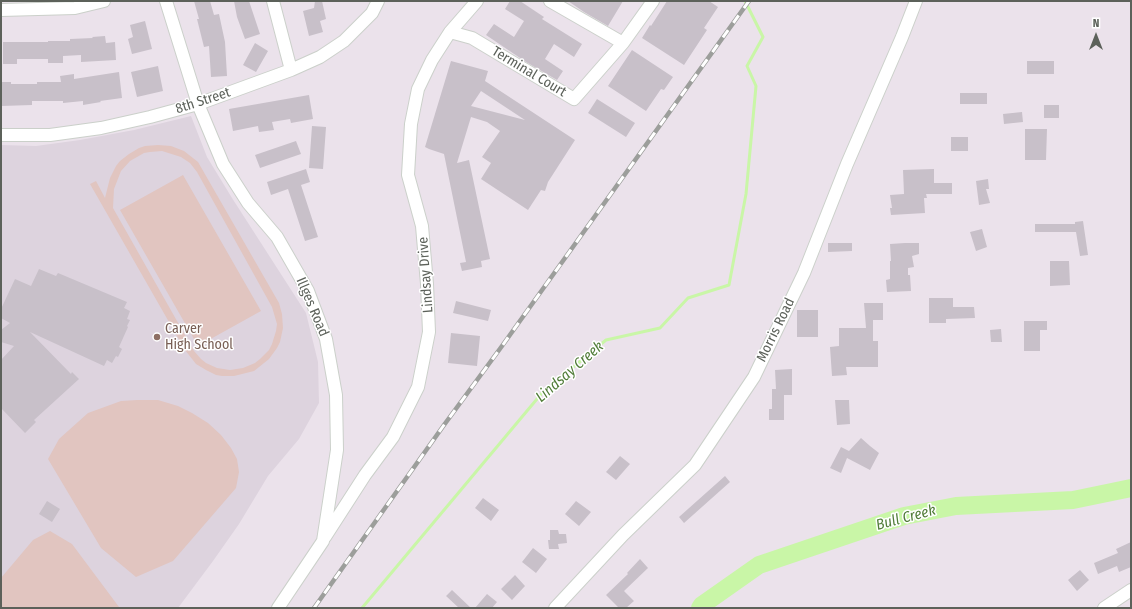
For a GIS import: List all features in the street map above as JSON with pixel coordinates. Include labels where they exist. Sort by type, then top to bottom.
[{"type":"street","points":[[1,10],[75,8],[104,1]]},
{"type":"street","name":"Illges Road","points":[[166,1],[198,104],[223,164],[248,203],[277,237],[308,291],[326,339],[336,395],[337,450],[322,541],[278,608]]},
{"type":"street","points":[[273,1],[291,70]]},
{"type":"street","name":"8th Street","points":[[1,135],[50,135],[101,128],[198,104],[291,70],[320,57],[344,41],[372,14],[378,1]]},
{"type":"street","name":"Lindsay Drive","points":[[322,541],[365,475],[393,436],[418,387],[429,332],[422,226],[408,175],[411,124],[418,89],[432,60],[450,32],[477,1]]},
{"type":"street","points":[[550,1],[563,4],[623,43]]},
{"type":"street","name":"Terminal Court","points":[[450,32],[472,38],[574,99],[623,43],[653,1]]},
{"type":"street","name":"Morris Road","points":[[555,608],[623,535],[695,465],[754,377],[804,273],[847,164],[916,1]]},
{"type":"street","points":[[1104,608],[1131,590]]},
{"type":"shaded area","name":"Carver High School","points":[[191,116],[207,157],[306,313],[318,362],[319,403],[299,439],[268,476],[239,524],[178,608],[1,608],[1,145],[36,146],[80,140],[134,130]]},
{"type":"shaded area","points":[[145,146],[171,146],[184,151],[198,162],[279,303],[282,314],[283,328],[280,342],[269,359],[254,371],[234,376],[222,376],[216,375],[196,364],[185,350],[90,184],[96,181],[105,198],[110,178],[116,166],[129,154]],"holes":[[[162,151],[181,157],[190,163],[197,172],[272,307],[277,324],[269,350],[255,363],[243,368],[230,370],[217,368],[206,363],[194,351],[113,208],[114,189],[121,171],[130,161],[144,153]]]},
{"type":"shaded area","points":[[183,175],[261,311],[198,346],[120,210]]},
{"type":"shaded area","points":[[158,400],[178,406],[208,423],[221,435],[231,448],[237,459],[239,472],[236,488],[173,561],[136,577],[101,548],[48,459],[59,439],[88,413],[121,401]]},
{"type":"shaded area","points":[[50,531],[72,544],[119,607],[1,608],[1,578],[33,540]]},
{"type":"building","points":[[194,1],[210,1],[214,15],[219,14],[225,42],[227,76],[211,77],[209,46],[204,47]]},
{"type":"building","points":[[234,1],[249,1],[260,34],[245,39],[237,17]]},
{"type":"building","points":[[315,1],[322,1],[326,19],[320,21],[323,32],[309,36],[303,11],[314,8]]},
{"type":"building","points":[[510,1],[520,1],[544,17],[542,19],[582,44],[574,57],[554,44],[545,59],[563,71],[557,80],[526,62],[486,35],[494,24],[514,37],[524,21],[505,9]]},
{"type":"building","points":[[568,1],[623,1],[608,26]]},
{"type":"building","points":[[667,1],[709,1],[718,7],[704,28],[707,30],[684,65],[642,38]]},
{"type":"building","points":[[145,21],[152,49],[132,54],[128,39],[133,37],[130,25]]},
{"type":"building","points":[[105,36],[106,43],[115,42],[116,60],[81,62],[81,55],[63,56],[63,63],[48,63],[48,59],[17,59],[17,64],[3,64],[3,42],[70,41],[70,39]]},
{"type":"building","points":[[255,43],[268,51],[256,72],[243,65]]},
{"type":"building","points":[[632,50],[673,77],[664,90],[661,89],[646,111],[608,86]]},
{"type":"building","points":[[451,61],[488,71],[485,81],[575,140],[548,182],[545,191],[541,190],[528,210],[481,179],[491,163],[482,157],[500,131],[487,122],[471,117],[457,163],[469,160],[490,259],[481,261],[482,267],[462,271],[460,263],[466,262],[444,154],[425,147]],"holes":[[[481,91],[525,120],[471,106]]]},
{"type":"building","points":[[1027,61],[1054,61],[1054,74],[1027,74]]},
{"type":"building","points":[[158,66],[163,91],[137,97],[131,72]]},
{"type":"building","points":[[119,72],[122,98],[83,105],[83,101],[63,103],[63,101],[32,101],[32,105],[1,106],[1,82],[11,82],[11,84],[37,84],[37,82],[61,82],[60,76],[74,74],[74,79]]},
{"type":"building","points":[[960,93],[987,93],[987,104],[960,104]]},
{"type":"building","points":[[309,95],[313,119],[291,123],[290,119],[272,122],[274,130],[259,132],[258,126],[233,131],[229,109]]},
{"type":"building","points":[[597,99],[635,123],[626,137],[588,113]]},
{"type":"building","points":[[1044,105],[1059,105],[1059,118],[1044,118]]},
{"type":"building","points":[[1022,112],[1023,122],[1004,124],[1003,114]]},
{"type":"building","points":[[312,126],[326,127],[323,169],[309,168]]},
{"type":"building","points":[[1025,129],[1047,129],[1046,160],[1025,160]]},
{"type":"building","points":[[951,137],[968,137],[968,151],[951,151]]},
{"type":"building","points":[[296,141],[301,154],[260,168],[255,155]]},
{"type":"building","points":[[306,169],[310,182],[301,185],[318,237],[305,241],[288,189],[271,195],[267,182]]},
{"type":"building","points":[[934,169],[934,183],[952,183],[952,194],[926,194],[927,198],[924,198],[925,213],[891,215],[890,208],[892,208],[890,195],[904,194],[903,170]]},
{"type":"building","points":[[988,179],[989,189],[986,189],[990,203],[979,205],[976,181]]},
{"type":"building","points":[[1083,221],[1088,255],[1080,256],[1076,232],[1035,232],[1035,224],[1075,224],[1075,222]]},
{"type":"building","points":[[982,229],[987,247],[976,251],[970,232]]},
{"type":"building","points":[[828,243],[852,243],[852,251],[828,252]]},
{"type":"building","points":[[919,243],[919,254],[912,256],[914,267],[908,268],[911,291],[887,292],[886,280],[890,279],[890,244]]},
{"type":"building","points":[[1050,261],[1069,261],[1070,285],[1050,286]]},
{"type":"building","points":[[39,269],[56,276],[58,273],[127,302],[124,308],[130,311],[127,319],[130,320],[119,347],[122,349],[118,357],[116,356],[112,363],[107,360],[104,366],[30,332],[71,374],[72,372],[79,379],[34,420],[36,422],[25,433],[1,408],[1,360],[14,346],[1,342],[1,330],[10,323],[1,318],[1,309],[15,279],[31,286]]},
{"type":"building","points":[[929,298],[953,298],[953,307],[974,307],[975,318],[946,319],[946,323],[929,323]]},
{"type":"building","points":[[456,301],[491,310],[488,321],[453,313]]},
{"type":"building","points":[[864,303],[883,303],[883,320],[873,320],[873,341],[878,341],[878,367],[846,367],[847,375],[832,376],[830,347],[839,346],[839,328],[866,328]]},
{"type":"building","points":[[797,310],[818,310],[818,337],[797,337]]},
{"type":"building","points":[[1024,321],[1047,321],[1047,330],[1040,330],[1040,351],[1024,351]]},
{"type":"building","points":[[1001,329],[1002,342],[991,342],[990,330]]},
{"type":"building","points":[[451,333],[480,336],[477,366],[448,363]]},
{"type":"building","points":[[792,369],[792,395],[784,395],[784,420],[769,420],[769,409],[772,409],[772,389],[776,389],[775,370]]},
{"type":"building","points":[[835,400],[849,400],[850,424],[837,425]]},
{"type":"building","points":[[861,438],[879,453],[870,470],[847,458],[841,473],[830,468],[841,447],[849,451]]},
{"type":"building","points":[[620,456],[630,464],[616,480],[606,472]]},
{"type":"building","points":[[725,476],[730,482],[684,523],[679,517]]},
{"type":"building","points":[[483,498],[499,510],[491,521],[475,508]]},
{"type":"building","points":[[47,501],[60,509],[52,522],[39,514]]},
{"type":"building","points":[[576,501],[591,512],[579,526],[565,514]]},
{"type":"building","points":[[550,530],[558,530],[559,534],[566,534],[567,543],[558,544],[559,549],[549,549],[548,540],[550,540]]},
{"type":"building","points":[[1131,542],[1131,567],[1119,572],[1117,566],[1098,574],[1094,563],[1118,553],[1116,549]]},
{"type":"building","points":[[533,548],[547,559],[536,573],[522,562]]},
{"type":"building","points":[[640,559],[648,568],[624,591],[634,601],[626,608],[619,608],[606,595],[628,574],[627,573]]},
{"type":"building","points":[[1080,570],[1089,580],[1077,591],[1068,580]]},
{"type":"building","points":[[515,575],[525,586],[512,600],[501,589]]},
{"type":"building","points":[[452,590],[471,608],[459,608],[446,596]]},
{"type":"building","points":[[487,594],[497,602],[492,608],[475,608]]},
{"type":"waterway","name":"Lindsay Creek","points":[[362,608],[542,393],[606,340],[660,328],[688,298],[729,285],[746,194],[756,86],[747,66],[763,37],[745,1]]},
{"type":"waterway","name":"Bull Creek","points":[[700,608],[702,605],[759,565],[904,516],[956,506],[1073,500],[1131,488]]},
{"type":"railway","points":[[314,608],[749,1]]},
{"type":"place","name":"Carver High School","points":[[157,337]]}]
